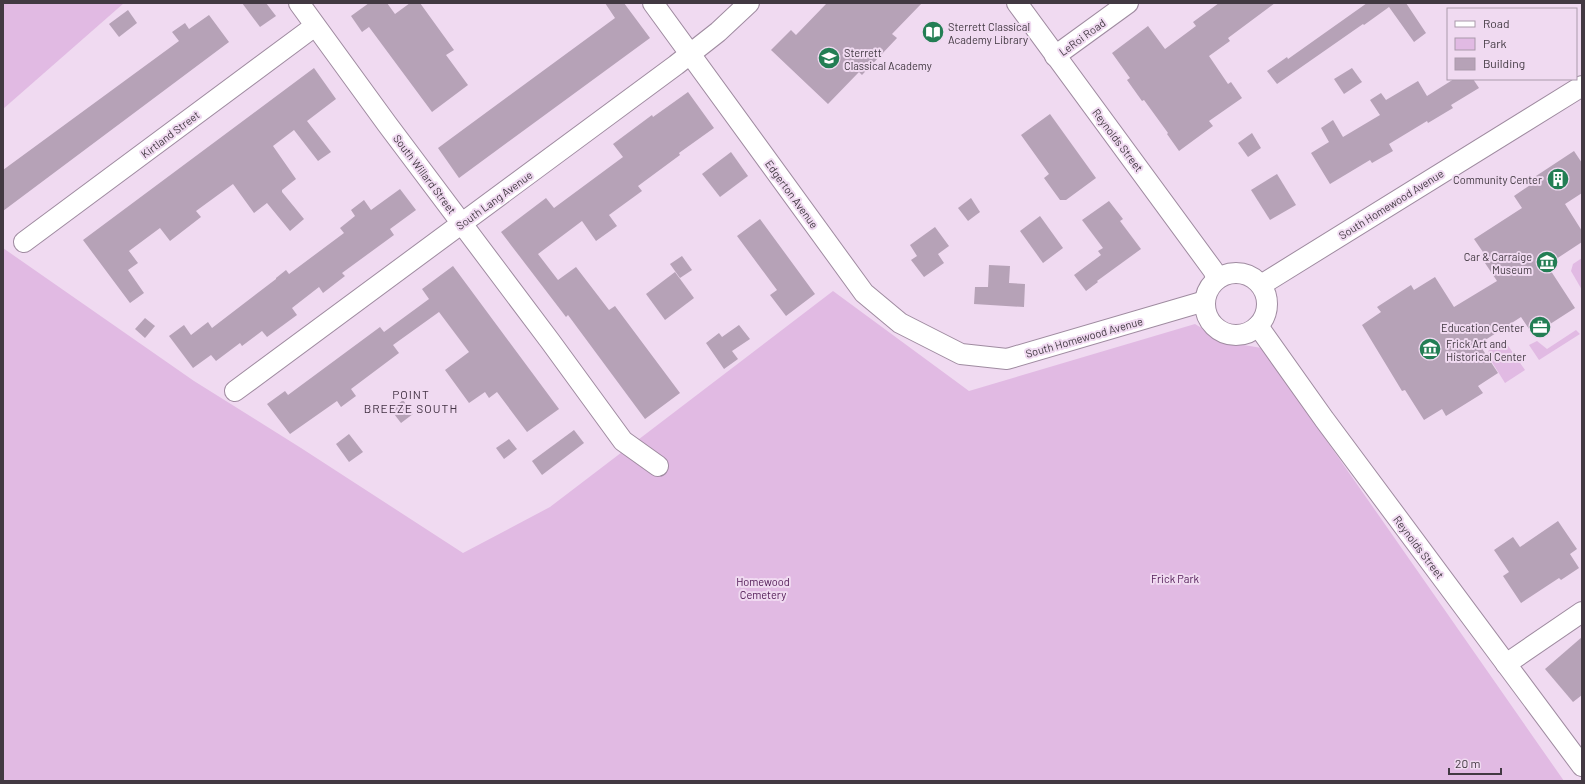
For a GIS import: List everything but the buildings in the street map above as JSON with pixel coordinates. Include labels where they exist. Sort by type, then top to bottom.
[{"type":"street","name":"South Willard Street","points":[[299,3],[387,124],[623,441],[658,466]]},
{"type":"street","name":"Edgerton Avenue","points":[[653,3],[864,293],[900,323],[961,354]]},
{"type":"street","name":"South Lang Avenue","points":[[235,392],[691,54],[749,3]]},
{"type":"street","name":"Reynolds Street","points":[[1017,3],[1213,270],[1217,279]]},
{"type":"street","name":"LeRoi Road","points":[[1055,56],[1128,3]]},
{"type":"street","name":"Kirtland Street","points":[[24,242],[315,26]]},
{"type":"street","name":"South Homewood Avenue","points":[[1261,285],[1582,86]]},
{"type":"street","points":[[1238,272],[1249,275],[1261,285],[1268,300],[1267,311],[1258,326],[1247,333],[1232,334],[1222,331],[1213,324],[1207,314],[1206,301],[1209,289],[1217,279],[1227,274],[1238,272]]},
{"type":"street","name":"South Homewood Avenue","points":[[961,354],[1007,359],[1206,301]]},
{"type":"street","name":"Reynolds Street","points":[[1258,326],[1324,419],[1582,766]]},
{"type":"street","points":[[1506,664],[1582,612]]},
{"type":"green space","points":[[3,3],[124,3],[3,109]]},
{"type":"green space","name":"Homewood Cemetery","points":[[3,248],[194,381],[463,553],[550,507],[833,291],[969,391],[1195,324],[1225,342],[1262,348],[1564,781],[3,781]]},
{"type":"green space","points":[[1582,258],[1582,290],[1571,271],[1573,264]]},
{"type":"green space","points":[[1576,330],[1580,334],[1539,360],[1529,345],[1537,341],[1547,349]]},
{"type":"green space","points":[[1504,340],[1525,370],[1505,383],[1490,359],[1492,358],[1488,351]]},
{"type":"place","name":"Sterrett Classical Academy Library","points":[[933,32]]},
{"type":"place","name":"Sterrett Classical Academy","points":[[829,58]]},
{"type":"place","name":"Community Center","points":[[1558,179]]},
{"type":"place","name":"Car & Carraige Museum","points":[[1547,262]]},
{"type":"place","name":"Education Center","points":[[1540,327]]},
{"type":"place","name":"Frick Art and Historical Center","points":[[1430,349]]},
{"type":"district","name":"POINT BREEZE SOUTH","points":[[411,401]]},
{"type":"park label","name":"Frick Park","points":[[1175,578]]}]
